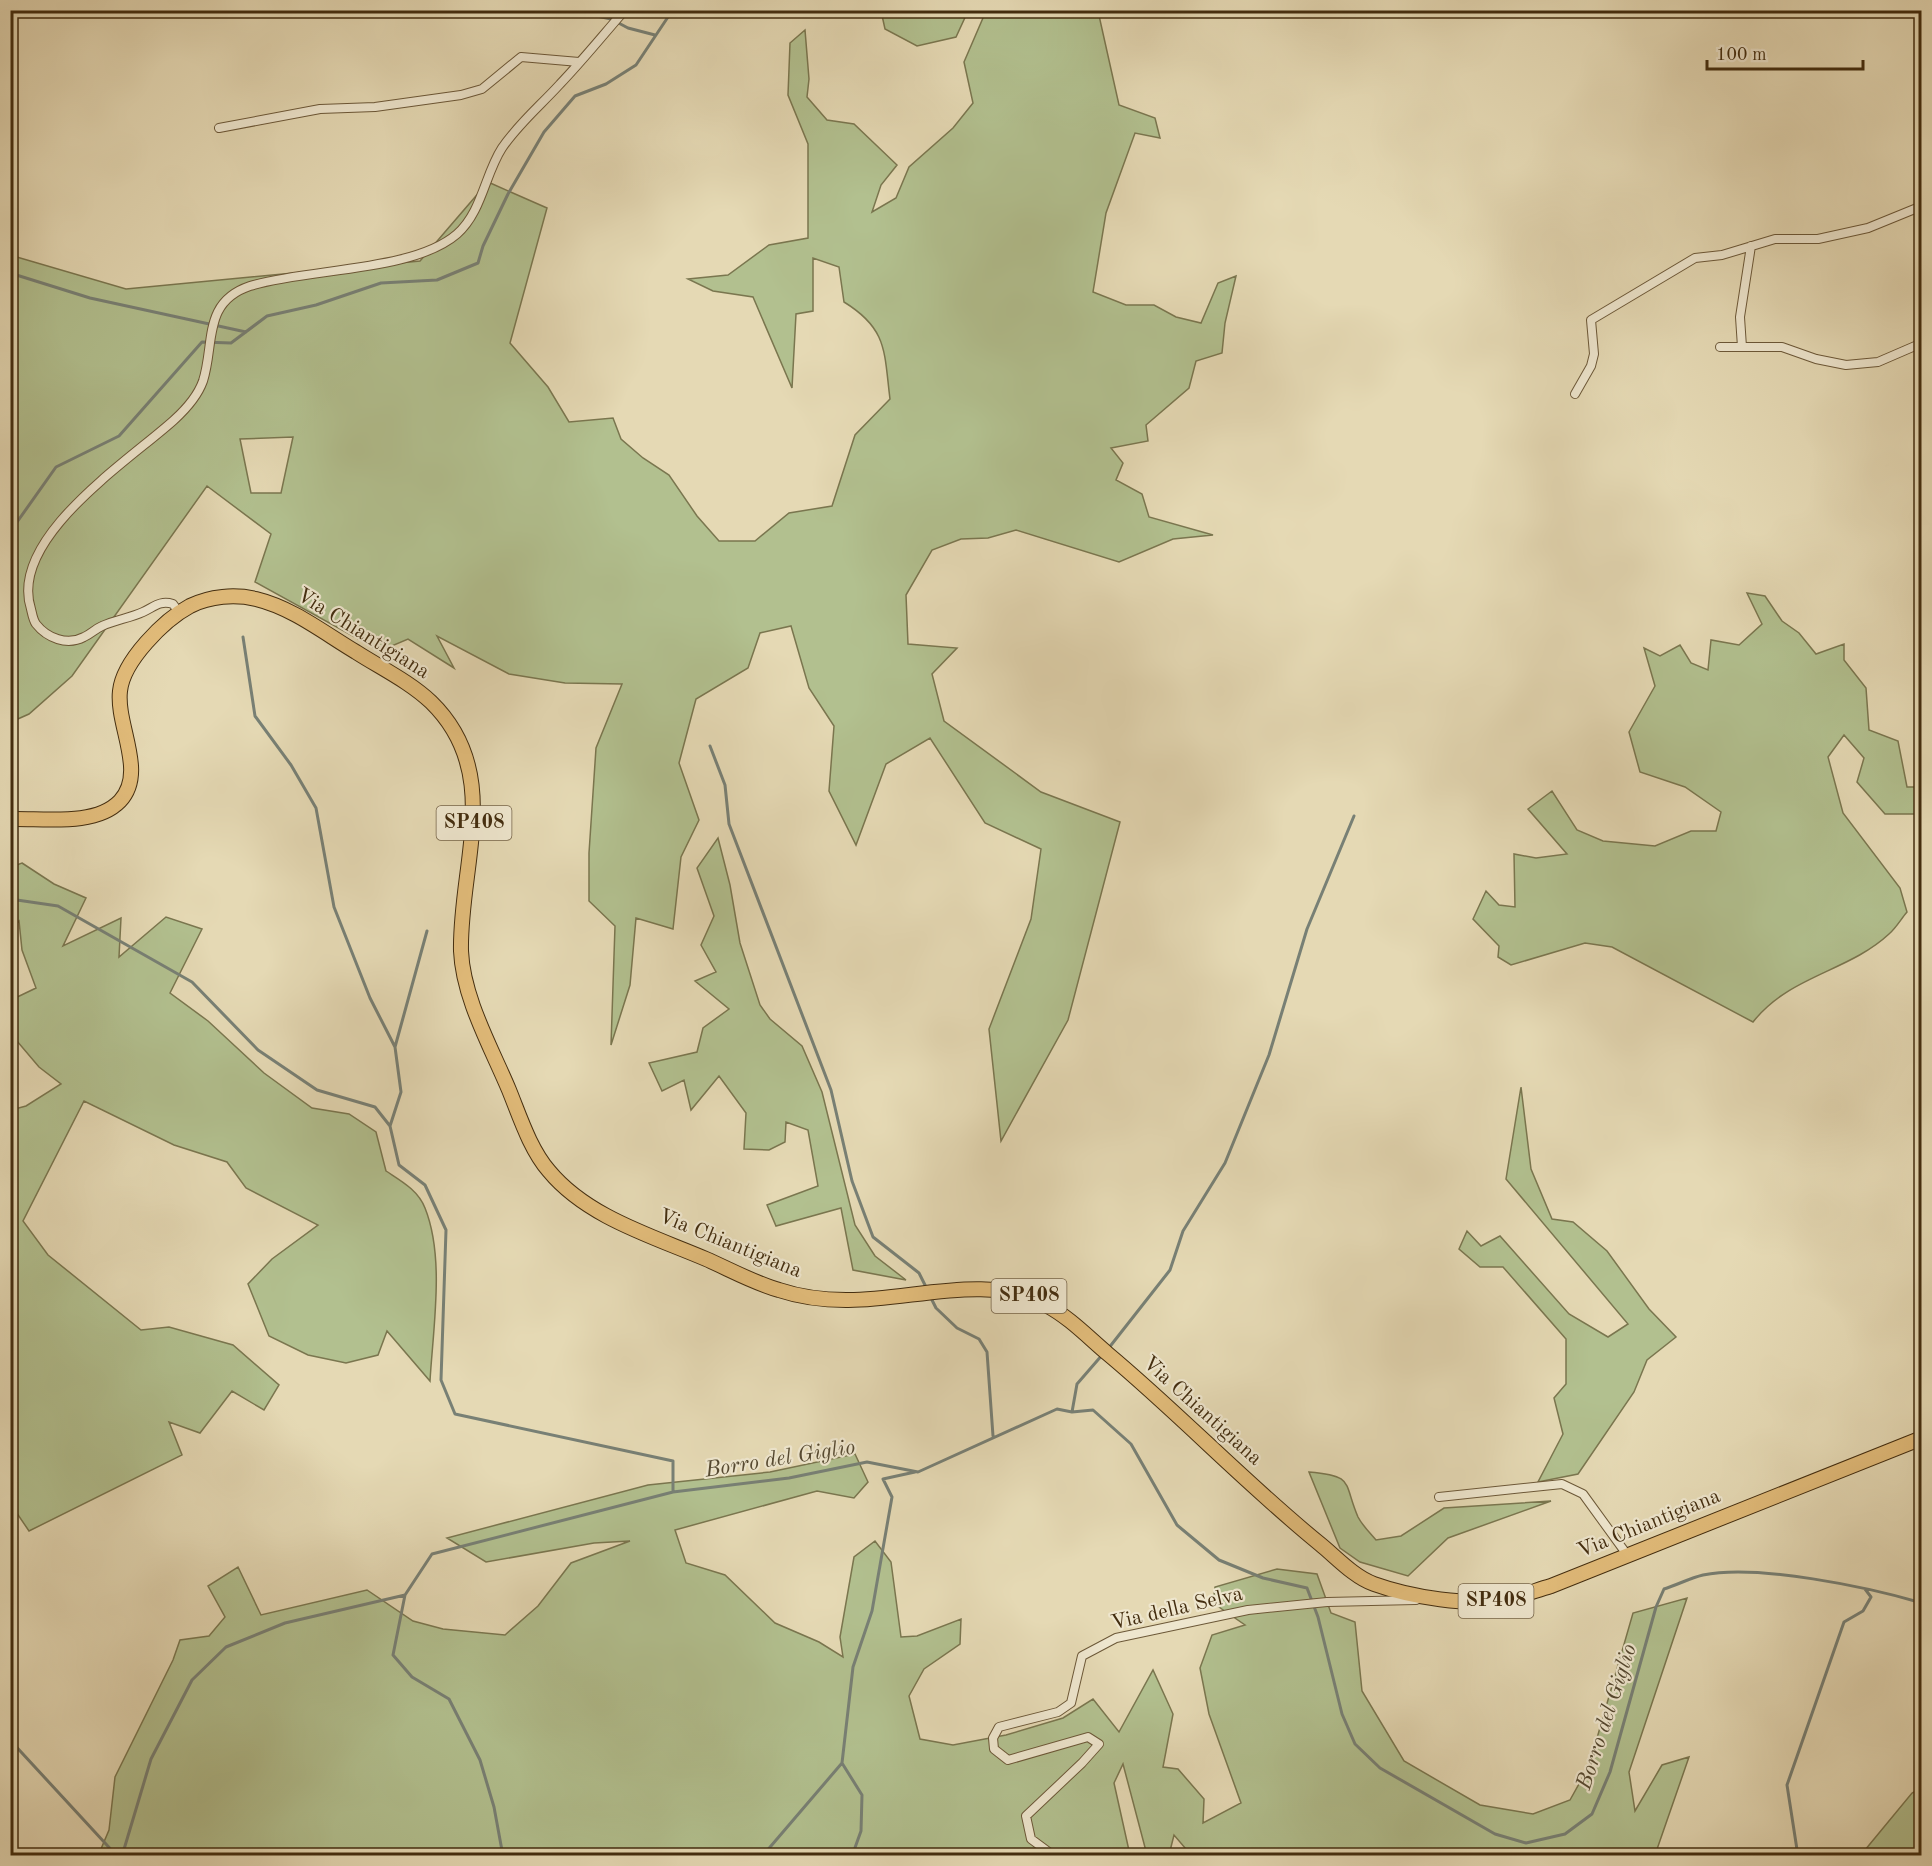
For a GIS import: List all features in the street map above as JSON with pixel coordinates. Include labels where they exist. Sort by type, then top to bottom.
[{"type":"main road","name":"Via Chiantigiana","points":[[10,819],[83,818],[103,813],[121,800],[128,787],[131,771],[120,719],[120,687],[123,677],[137,654],[187,608],[211,599],[238,596],[284,608],[418,691],[449,723],[465,755],[473,784],[475,817],[461,929],[461,959],[472,1003],[530,1141],[545,1167],[568,1192],[604,1214],[774,1289],[811,1298],[841,1300],[895,1298],[992,1289],[1022,1293],[1052,1308],[1096,1344],[1297,1526],[1368,1582],[1431,1600],[1503,1601],[1551,1586],[1922,1438]]},
{"type":"street","points":[[180,614],[172,604],[159,603],[129,618],[94,629],[84,638],[69,641],[54,639],[35,623],[28,599],[29,577],[38,554],[61,518],[176,419],[195,396],[202,384],[206,367],[212,323],[230,296],[247,287],[284,278],[420,255],[443,244],[459,232],[468,220],[500,151],[518,126],[625,10]]},
{"type":"street","points":[[219,128],[320,109],[375,107],[461,95],[482,89],[520,57],[579,62]]},
{"type":"street","points":[[1575,394],[1591,366],[1594,354],[1591,320],[1695,258],[1722,255],[1775,239],[1818,239],[1868,228],[1922,206]]},
{"type":"street","points":[[1742,346],[1740,317],[1751,246]]},
{"type":"street","points":[[1720,347],[1782,347],[1816,359],[1846,365],[1878,362],[1922,343]]},
{"type":"street","points":[[1439,1497],[1562,1484],[1583,1494],[1628,1556]]},
{"type":"street","name":"Via della Selva","points":[[1054,1856],[1030,1839],[1026,1816],[1099,1744],[1088,1737],[1008,1761],[994,1749],[993,1738],[999,1727],[1058,1712],[1071,1703],[1082,1656],[1116,1638],[1248,1610],[1327,1602],[1431,1600]]},
{"type":"green space","points":[[881,10],[968,11],[956,37],[917,46],[885,29]]},
{"type":"green space","points":[[986,11],[1098,11],[1119,105],[1155,118],[1160,138],[1135,133],[1106,213],[1093,292],[1126,305],[1154,305],[1176,317],[1201,323],[1218,283],[1236,276],[1225,323],[1222,353],[1196,361],[1189,388],[1146,425],[1148,441],[1111,448],[1123,463],[1116,480],[1142,494],[1149,517],[1213,535],[1173,539],[1119,562],[1016,530],[988,538],[961,539],[932,550],[906,595],[908,644],[957,648],[932,674],[944,721],[1041,792],[1120,822],[1068,1020],[1001,1141],[989,1029],[1031,919],[1041,849],[985,823],[930,738],[886,764],[856,845],[829,791],[834,726],[809,688],[791,626],[760,633],[748,668],[696,699],[679,763],[699,820],[681,857],[673,929],[636,918],[630,985],[611,1045],[615,926],[589,901],[589,853],[596,748],[622,684],[565,683],[509,674],[437,636],[454,668],[408,639],[380,651],[255,582],[271,534],[207,486],[72,676],[29,714],[11,722],[10,255],[126,289],[420,261],[488,182],[547,208],[510,343],[548,387],[569,422],[613,418],[621,439],[643,458],[669,475],[697,516],[719,541],[755,541],[789,513],[832,506],[855,435],[890,399],[881,343],[869,322],[844,302],[839,267],[813,258],[813,311],[796,314],[792,388],[753,297],[713,291],[688,279],[728,275],[769,245],[808,238],[808,144],[788,95],[790,43],[805,30],[809,79],[807,97],[827,120],[854,124],[897,165],[881,185],[872,212],[896,198],[909,167],[953,128],[973,103],[964,62]],"holes":[[[293,437],[281,493],[251,493],[240,439]]]},
{"type":"green space","points":[[1747,593],[1765,596],[1782,621],[1799,633],[1816,654],[1844,644],[1844,660],[1866,688],[1869,730],[1898,741],[1907,787],[1921,787],[1921,814],[1885,814],[1857,782],[1864,758],[1844,735],[1828,757],[1843,813],[1900,888],[1907,912],[1892,932],[1873,947],[1784,994],[1768,1006],[1753,1022],[1612,947],[1585,943],[1511,965],[1498,957],[1499,946],[1473,919],[1486,891],[1499,905],[1515,907],[1514,854],[1536,858],[1567,854],[1528,809],[1552,791],[1577,830],[1603,841],[1655,846],[1691,831],[1716,831],[1721,812],[1685,787],[1640,772],[1629,732],[1655,686],[1644,648],[1660,656],[1680,645],[1691,663],[1708,670],[1711,640],[1739,645],[1762,624]]},
{"type":"green space","points":[[718,838],[730,885],[740,943],[760,1005],[770,1019],[802,1046],[822,1092],[855,1225],[875,1256],[906,1280],[853,1270],[841,1208],[776,1226],[767,1205],[818,1186],[808,1130],[786,1122],[785,1142],[769,1150],[744,1149],[746,1113],[719,1076],[691,1110],[684,1080],[662,1091],[649,1063],[697,1052],[703,1028],[729,1009],[695,981],[716,972],[701,945],[714,916],[697,868]]},
{"type":"green space","points":[[22,863],[54,884],[86,898],[63,946],[121,918],[119,957],[166,917],[202,929],[170,993],[208,1021],[264,1073],[312,1108],[349,1114],[376,1132],[386,1171],[414,1191],[425,1208],[435,1249],[436,1271],[430,1381],[387,1331],[378,1355],[346,1363],[308,1355],[269,1336],[248,1284],[272,1259],[318,1225],[246,1188],[227,1162],[174,1145],[84,1101],[23,1221],[48,1255],[141,1330],[169,1327],[233,1345],[279,1385],[264,1410],[232,1391],[200,1433],[169,1422],[182,1455],[29,1531],[10,1503],[11,1110],[26,1106],[61,1084],[39,1067],[11,1034],[11,1000],[36,988],[22,950],[19,921],[11,927],[11,867]]},
{"type":"green space","points":[[1521,1087],[1531,1169],[1552,1219],[1573,1222],[1607,1251],[1649,1309],[1676,1337],[1647,1360],[1634,1392],[1578,1474],[1538,1482],[1563,1434],[1554,1398],[1566,1384],[1566,1339],[1503,1267],[1480,1267],[1459,1249],[1467,1231],[1481,1246],[1500,1236],[1569,1314],[1608,1337],[1628,1324],[1506,1179]]},
{"type":"green space","points":[[855,1454],[868,1482],[854,1498],[817,1491],[675,1530],[686,1563],[725,1575],[775,1623],[819,1642],[843,1657],[840,1637],[854,1557],[875,1541],[891,1562],[901,1637],[917,1636],[961,1619],[960,1644],[924,1669],[909,1696],[920,1739],[953,1745],[1006,1735],[1063,1718],[1093,1699],[1119,1732],[1153,1670],[1173,1714],[1163,1767],[1178,1769],[1204,1799],[1203,1823],[1241,1803],[1209,1714],[1200,1668],[1212,1635],[1245,1625],[1213,1603],[1215,1587],[1277,1569],[1317,1574],[1331,1613],[1355,1622],[1362,1691],[1404,1761],[1480,1805],[1533,1814],[1570,1800],[1589,1766],[1633,1613],[1687,1598],[1629,1772],[1635,1811],[1662,1765],[1689,1757],[1655,1855],[1192,1856],[1174,1835],[1169,1855],[1147,1855],[1123,1764],[1114,1783],[1130,1855],[98,1856],[109,1830],[115,1777],[173,1660],[180,1640],[209,1636],[225,1617],[208,1586],[238,1567],[261,1615],[367,1590],[413,1621],[443,1629],[505,1635],[538,1606],[571,1563],[630,1541],[594,1543],[486,1562],[447,1538],[648,1485],[770,1472]]},
{"type":"green space","points":[[1309,1472],[1334,1476],[1345,1483],[1358,1517],[1376,1540],[1401,1536],[1444,1508],[1551,1501],[1448,1538],[1408,1576],[1360,1562],[1340,1548]]},
{"type":"green space","points":[[1921,1788],[1921,1855],[1866,1855],[1865,1850],[1912,1793]]},
{"type":"waterway","points":[[569,10],[611,19],[628,28],[655,35]]},
{"type":"waterway","points":[[10,532],[56,467],[119,436],[202,342],[231,343],[267,316],[316,305],[381,283],[437,280],[478,263],[483,246],[508,194],[544,132],[575,96],[606,84],[636,65],[670,14],[678,10]]},
{"type":"waterway","points":[[715,10],[740,14],[760,10]]},
{"type":"waterway","points":[[10,273],[90,298],[246,332]]},
{"type":"waterway","points":[[243,637],[255,716],[291,765],[316,808],[334,907],[370,998],[395,1047],[401,1092],[390,1126],[399,1165],[425,1185],[446,1230],[441,1380],[455,1414],[673,1461],[673,1491]]},
{"type":"waterway","points":[[710,746],[725,785],[729,824],[831,1090],[852,1181],[873,1237],[919,1273],[927,1289]]},
{"type":"waterway","points":[[1108,1349],[1170,1270],[1183,1231],[1225,1163],[1269,1055],[1307,929],[1354,816]]},
{"type":"waterway","points":[[10,899],[58,906],[192,982],[258,1050],[317,1090],[375,1107],[390,1126]]},
{"type":"waterway","points":[[395,1047],[427,931]]},
{"type":"waterway","points":[[931,1298],[936,1308],[957,1328],[979,1339],[987,1352],[993,1436]]},
{"type":"waterway","points":[[1072,1412],[1077,1384],[1103,1354]]},
{"type":"waterway","name":"Borro del Giglio","points":[[122,1856],[151,1759],[192,1680],[226,1647],[285,1623],[405,1595],[432,1554],[673,1492],[789,1478],[867,1462],[918,1472],[1057,1409],[1072,1412],[1093,1410],[1131,1444],[1177,1525],[1219,1560],[1263,1578],[1307,1588],[1318,1617],[1342,1714],[1355,1744],[1380,1768],[1495,1834],[1526,1843],[1565,1834],[1592,1814],[1610,1772],[1656,1607],[1664,1589],[1703,1575],[1753,1572],[1843,1584],[1922,1603]]},
{"type":"waterway","points":[[765,1853],[842,1763],[853,1667],[872,1611],[892,1497],[883,1479],[915,1472]]},
{"type":"waterway","points":[[1798,1856],[1787,1785],[1844,1622],[1863,1611],[1871,1597],[1865,1589]]},
{"type":"waterway","points":[[405,1595],[393,1655],[412,1677],[449,1699],[480,1760],[494,1807],[503,1856]]},
{"type":"waterway","points":[[10,1740],[117,1856]]},
{"type":"waterway","points":[[842,1763],[862,1795],[861,1831],[852,1856]]}]
